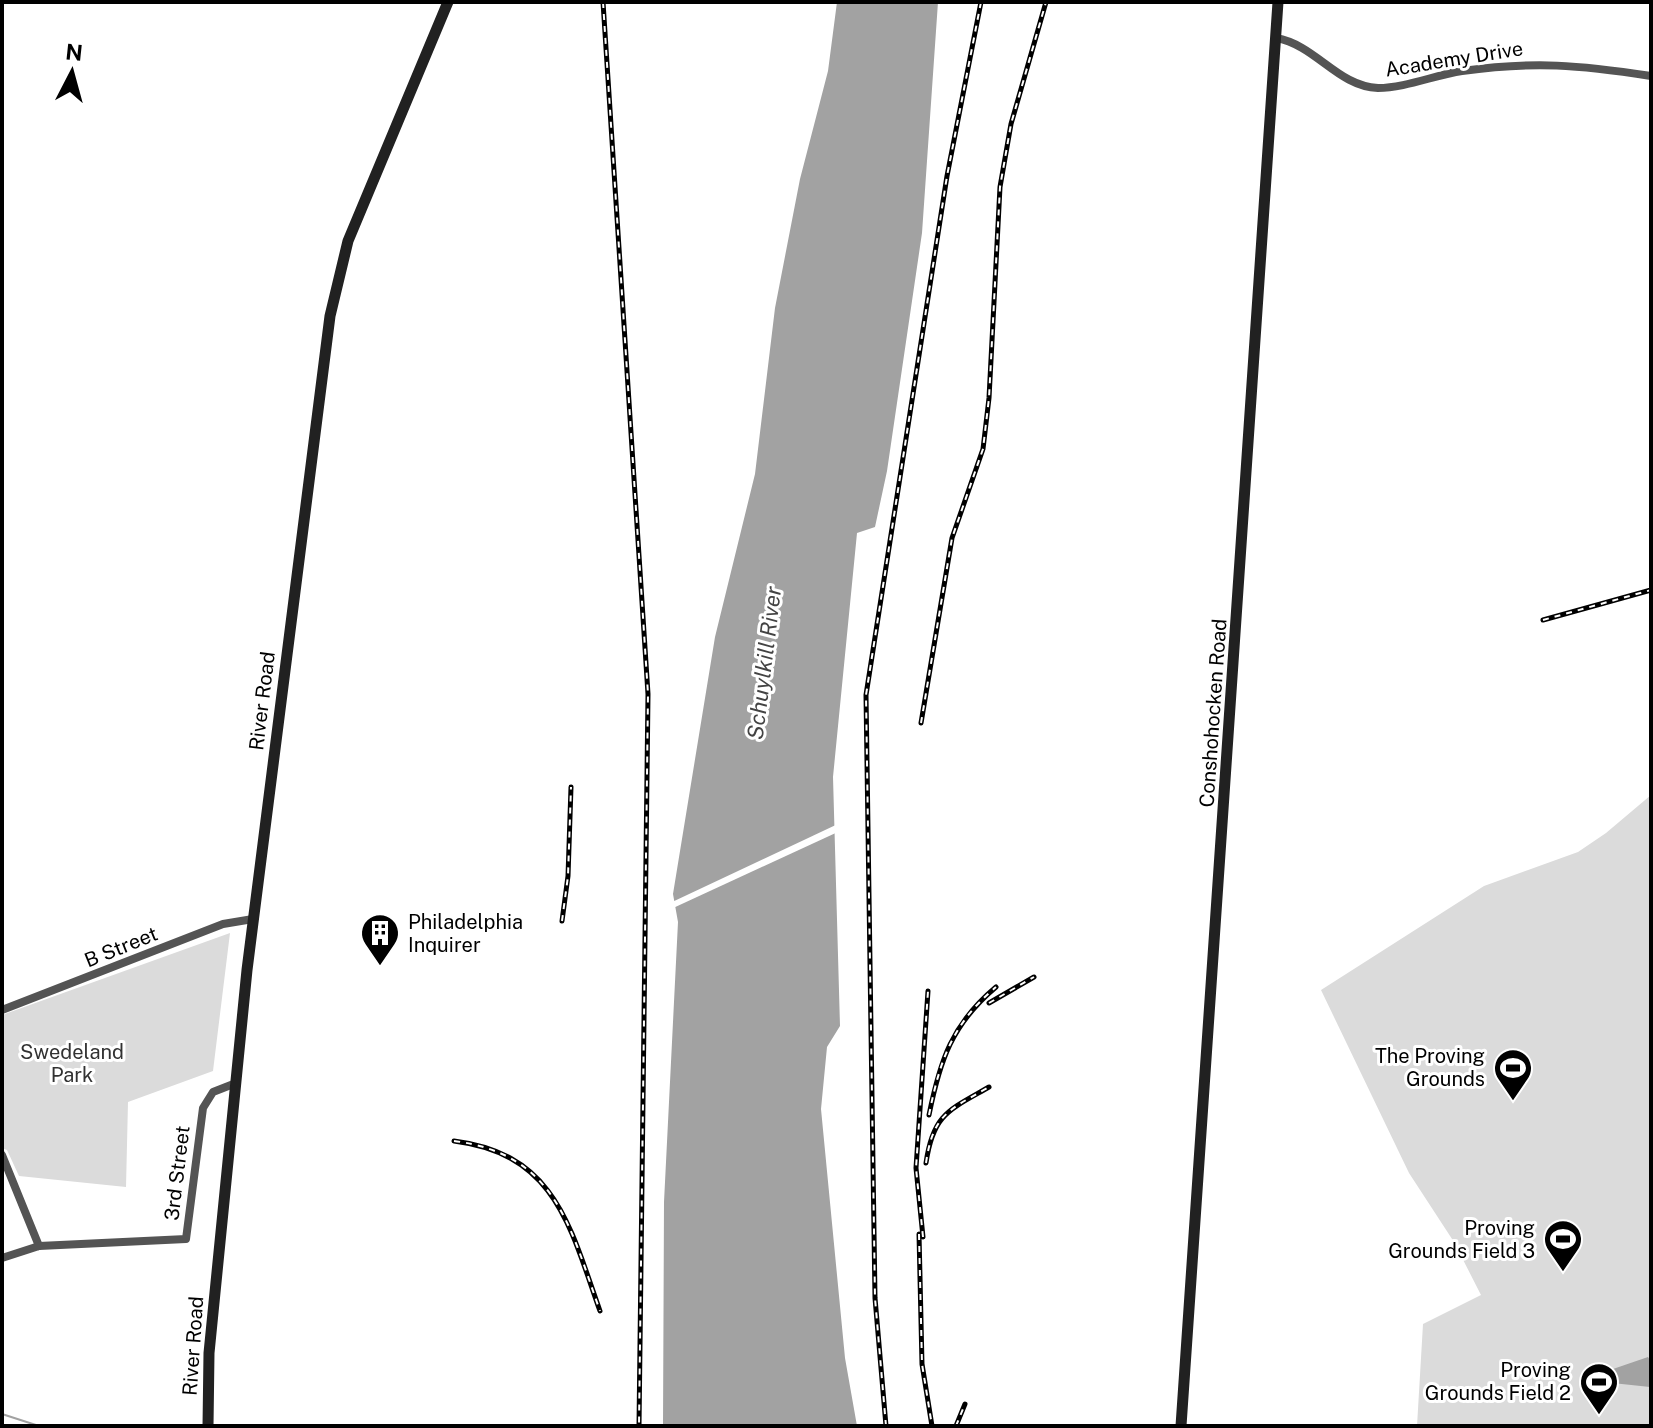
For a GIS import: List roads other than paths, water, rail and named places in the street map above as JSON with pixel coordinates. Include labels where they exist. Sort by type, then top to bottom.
[{"type":"main road","name":"River Road","points":[[208,1426],[209,1353],[253,919],[323,368],[344,254],[448,2]]},
{"type":"main road","name":"Conshohocken Road","points":[[1181,1426],[1218,927],[1278,2]]},
{"type":"street","name":"Academy Drive","points":[[1276,38],[1305,48],[1351,82],[1380,88],[1455,72],[1520,63],[1549,63],[1651,76]]},
{"type":"street","name":"B Street","points":[[2,1010],[223,924],[253,919]]},
{"type":"street","name":"3rd Street","points":[[39,1246],[186,1239],[203,1108],[213,1092],[236,1083]]},
{"type":"street","points":[[2,1155],[39,1246],[2,1258]]},
{"type":"water","name":"Schuylkill River","points":[[837,2],[938,2],[922,233],[887,471],[875,527],[857,533],[833,777],[840,1026],[827,1047],[821,1109],[845,1358],[857,1426],[663,1426],[664,1202],[678,922],[673,894],[715,637],[755,474],[775,308],[800,179],[828,71]]},
{"type":"water","points":[[1648,1357],[1651,1362],[1650,1387],[1603,1382],[1601,1378],[1613,1369]]},
{"type":"waterway","points":[[2,1414],[39,1426]]},
{"type":"waterway","points":[[240,1426],[258,1426]]},
{"type":"railway","points":[[603,2],[648,694],[639,1426]]},
{"type":"railway","points":[[886,1426],[875,1298],[866,695],[947,176],[981,2]]},
{"type":"railway","points":[[921,723],[952,538],[983,449],[989,398],[1000,187],[1011,124],[1046,2]]},
{"type":"railway","points":[[1543,620],[1651,590]]},
{"type":"railway","points":[[562,921],[568,876],[571,787]]},
{"type":"railway","points":[[989,1003],[1034,977]]},
{"type":"railway","points":[[929,1115],[950,1044],[969,1015],[996,987]]},
{"type":"railway","points":[[923,1237],[916,1168],[928,991]]},
{"type":"railway","points":[[926,1163],[938,1123],[953,1108],[989,1087]]},
{"type":"railway","points":[[454,1141],[488,1149],[516,1161],[537,1178],[568,1224],[600,1311]]},
{"type":"railway","points":[[919,1234],[922,1364],[932,1426]]},
{"type":"railway","points":[[956,1426],[965,1404]]},
{"type":"place","name":"Philadelphia Inquirer","points":[[380,967]]},
{"type":"place","name":"The Proving Grounds","points":[[1513,1102]]},
{"type":"place","name":"Proving Grounds Field 3","points":[[1563,1273]]},
{"type":"place","name":"Proving Grounds Field 2","points":[[1599,1416]]},
{"type":"park label","name":"Swedeland Park","points":[[72,1064]]}]
